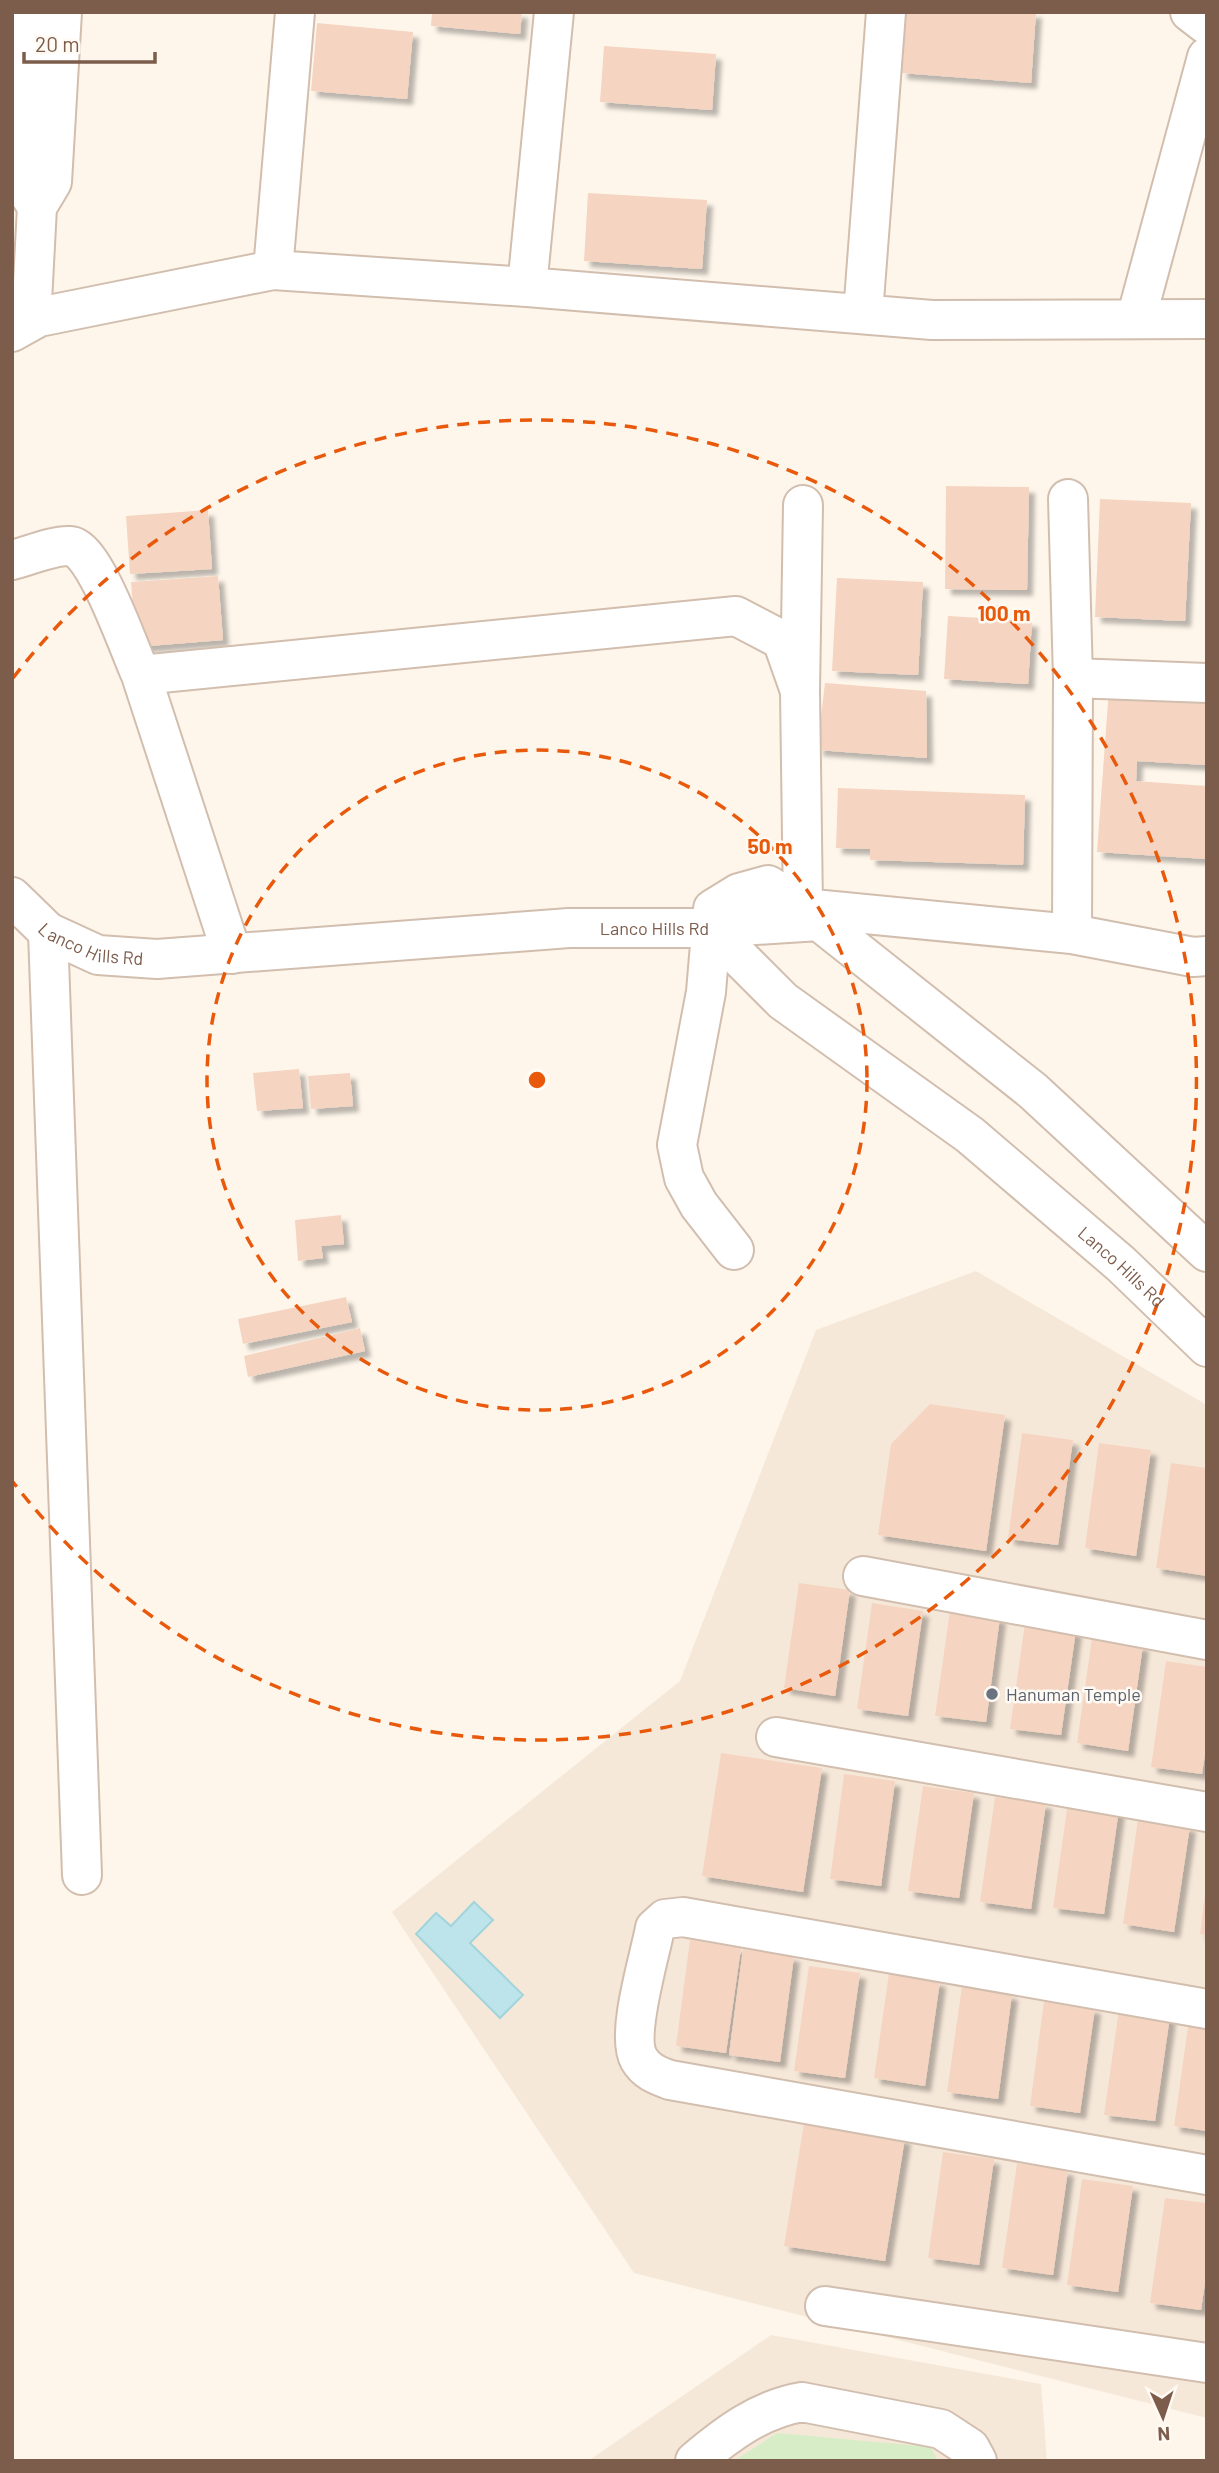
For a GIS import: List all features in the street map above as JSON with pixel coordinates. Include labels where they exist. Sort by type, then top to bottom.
[{"type":"street","points":[[273,270],[295,12]]},
{"type":"street","points":[[527,287],[554,12]]},
{"type":"street","points":[[863,314],[886,12]]},
{"type":"street","points":[[1190,12],[1207,25]]},
{"type":"street","points":[[38,27],[52,181],[37,207],[22,326],[273,270],[527,287],[932,320],[1207,319]]},
{"type":"street","points":[[1136,319],[1207,57]]},
{"type":"street","points":[[1068,499],[1073,678],[1072,934]]},
{"type":"street","points":[[803,505],[800,691],[811,914],[1033,1091],[1207,1252]]},
{"type":"street","points":[[12,560],[71,546],[83,551],[105,591],[141,676],[232,954]]},
{"type":"street","points":[[141,676],[736,617],[782,640],[800,691]]},
{"type":"street","points":[[1073,678],[1207,683]]},
{"type":"street","name":"Lanco Hills Rd","points":[[12,897],[48,932],[98,955],[157,959],[569,928],[710,928],[783,1001],[970,1135],[1121,1264],[1207,1347]]},
{"type":"street","points":[[734,1250],[699,1205],[684,1178],[677,1145],[706,992],[710,928],[811,914],[1072,934],[1193,957],[1207,956]]},
{"type":"street","points":[[48,932],[82,1875]]},
{"type":"street","points":[[863,1576],[1207,1640]]},
{"type":"street","points":[[776,1737],[1207,1812]]},
{"type":"street","points":[[1207,2009],[683,1917],[665,1919],[655,1928],[634,2037],[638,2057],[651,2073],[670,2080],[1207,2175]]},
{"type":"street","points":[[825,2306],[1207,2363]]},
{"type":"street","points":[[695,2461],[728,2433],[779,2406],[802,2402],[941,2429],[970,2448],[977,2461]]},
{"type":"shaded area","points":[[976,1271],[1207,1405],[1207,2418],[634,2273],[392,1912],[680,1681],[816,1330]]},
{"type":"shaded area","points":[[771,2335],[1041,2384],[1047,2461],[588,2461]]},
{"type":"green space","points":[[777,2433],[931,2447],[938,2461],[734,2461]]},
{"type":"water","points":[[474,1902],[493,1920],[470,1943],[523,1995],[500,2018],[416,1934],[436,1913],[451,1926]]},
{"type":"building","points":[[432,12],[522,12],[520,34],[431,26]]},
{"type":"building","points":[[905,12],[1036,12],[1031,83],[901,73]]},
{"type":"building","points":[[317,23],[413,32],[407,99],[311,91]]},
{"type":"building","points":[[604,46],[716,54],[712,110],[600,102]]},
{"type":"building","points":[[588,193],[707,200],[702,269],[584,261]]},
{"type":"building","points":[[946,486],[1029,487],[1027,590],[945,589]]},
{"type":"building","points":[[1100,499],[1191,503],[1185,621],[1095,617]]},
{"type":"building","points":[[208,510],[212,569],[130,574],[126,516]]},
{"type":"building","points":[[218,576],[223,640],[136,647],[131,582]]},
{"type":"building","points":[[837,578],[923,582],[918,675],[832,671]]},
{"type":"building","points":[[948,616],[1032,621],[1028,684],[944,679]]},
{"type":"building","points":[[825,683],[926,691],[927,758],[817,750]]},
{"type":"building","points":[[1109,689],[1207,696],[1207,765],[1137,761],[1136,781],[1207,786],[1207,859],[1097,852]]},
{"type":"building","points":[[838,788],[1025,795],[1023,865],[870,860],[870,849],[836,848]]},
{"type":"building","points":[[299,1069],[303,1108],[257,1111],[253,1073]]},
{"type":"building","points":[[350,1073],[353,1106],[311,1109],[308,1076]]},
{"type":"building","points":[[341,1215],[344,1244],[321,1246],[323,1258],[298,1261],[295,1220]]},
{"type":"building","points":[[346,1297],[352,1322],[243,1344],[238,1319]]},
{"type":"building","points":[[360,1328],[365,1351],[248,1377],[244,1356]]},
{"type":"building","points":[[930,1404],[1005,1415],[986,1551],[878,1535],[891,1444]]},
{"type":"building","points":[[1022,1433],[1073,1440],[1058,1545],[1008,1539]]},
{"type":"building","points":[[1099,1443],[1151,1450],[1136,1556],[1085,1548]]},
{"type":"building","points":[[1171,1463],[1207,1468],[1207,1576],[1156,1568]]},
{"type":"building","points":[[799,1583],[850,1590],[835,1696],[784,1688]]},
{"type":"building","points":[[872,1603],[923,1611],[908,1716],[857,1709]]},
{"type":"building","points":[[950,1610],[1000,1617],[986,1722],[935,1716]]},
{"type":"building","points":[[1025,1623],[1076,1630],[1061,1735],[1010,1729]]},
{"type":"building","points":[[1092,1638],[1143,1645],[1128,1751],[1077,1743]]},
{"type":"building","points":[[1166,1661],[1207,1667],[1207,1741],[1202,1774],[1151,1767]]},
{"type":"building","points":[[721,1753],[822,1768],[803,1892],[702,1876]]},
{"type":"building","points":[[844,1774],[895,1781],[881,1886],[830,1879]]},
{"type":"building","points":[[923,1786],[974,1793],[959,1898],[908,1891]]},
{"type":"building","points":[[995,1797],[1046,1803],[1031,1909],[980,1902]]},
{"type":"building","points":[[1068,1802],[1119,1809],[1104,1914],[1053,1908]]},
{"type":"building","points":[[1138,1819],[1190,1826],[1174,1932],[1123,1924]]},
{"type":"building","points":[[1205,1894],[1207,1895],[1207,1935],[1200,1934]]},
{"type":"building","points":[[690,1940],[741,1948],[726,2053],[676,2046]]},
{"type":"building","points":[[743,1949],[794,1956],[780,2062],[729,2055]]},
{"type":"building","points":[[809,1966],[860,1973],[845,2078],[794,2071]]},
{"type":"building","points":[[889,1973],[940,1981],[925,2086],[874,2078]]},
{"type":"building","points":[[962,1986],[1012,1994],[998,2099],[947,2092]]},
{"type":"building","points":[[1044,2001],[1095,2008],[1080,2113],[1030,2106]]},
{"type":"building","points":[[1119,2009],[1170,2016],[1155,2121],[1104,2115]]},
{"type":"building","points":[[1189,2020],[1207,2023],[1207,2131],[1174,2126]]},
{"type":"building","points":[[804,2123],[905,2138],[885,2261],[784,2246]]},
{"type":"building","points":[[943,2152],[994,2159],[979,2265],[928,2258]]},
{"type":"building","points":[[1017,2163],[1068,2170],[1053,2275],[1002,2268]]},
{"type":"building","points":[[1082,2179],[1133,2186],[1118,2292],[1067,2285]]},
{"type":"building","points":[[1165,2198],[1207,2203],[1207,2269],[1201,2310],[1150,2303]]},
{"type":"place","name":"Hanuman Temple","points":[[992,1694]]}]
